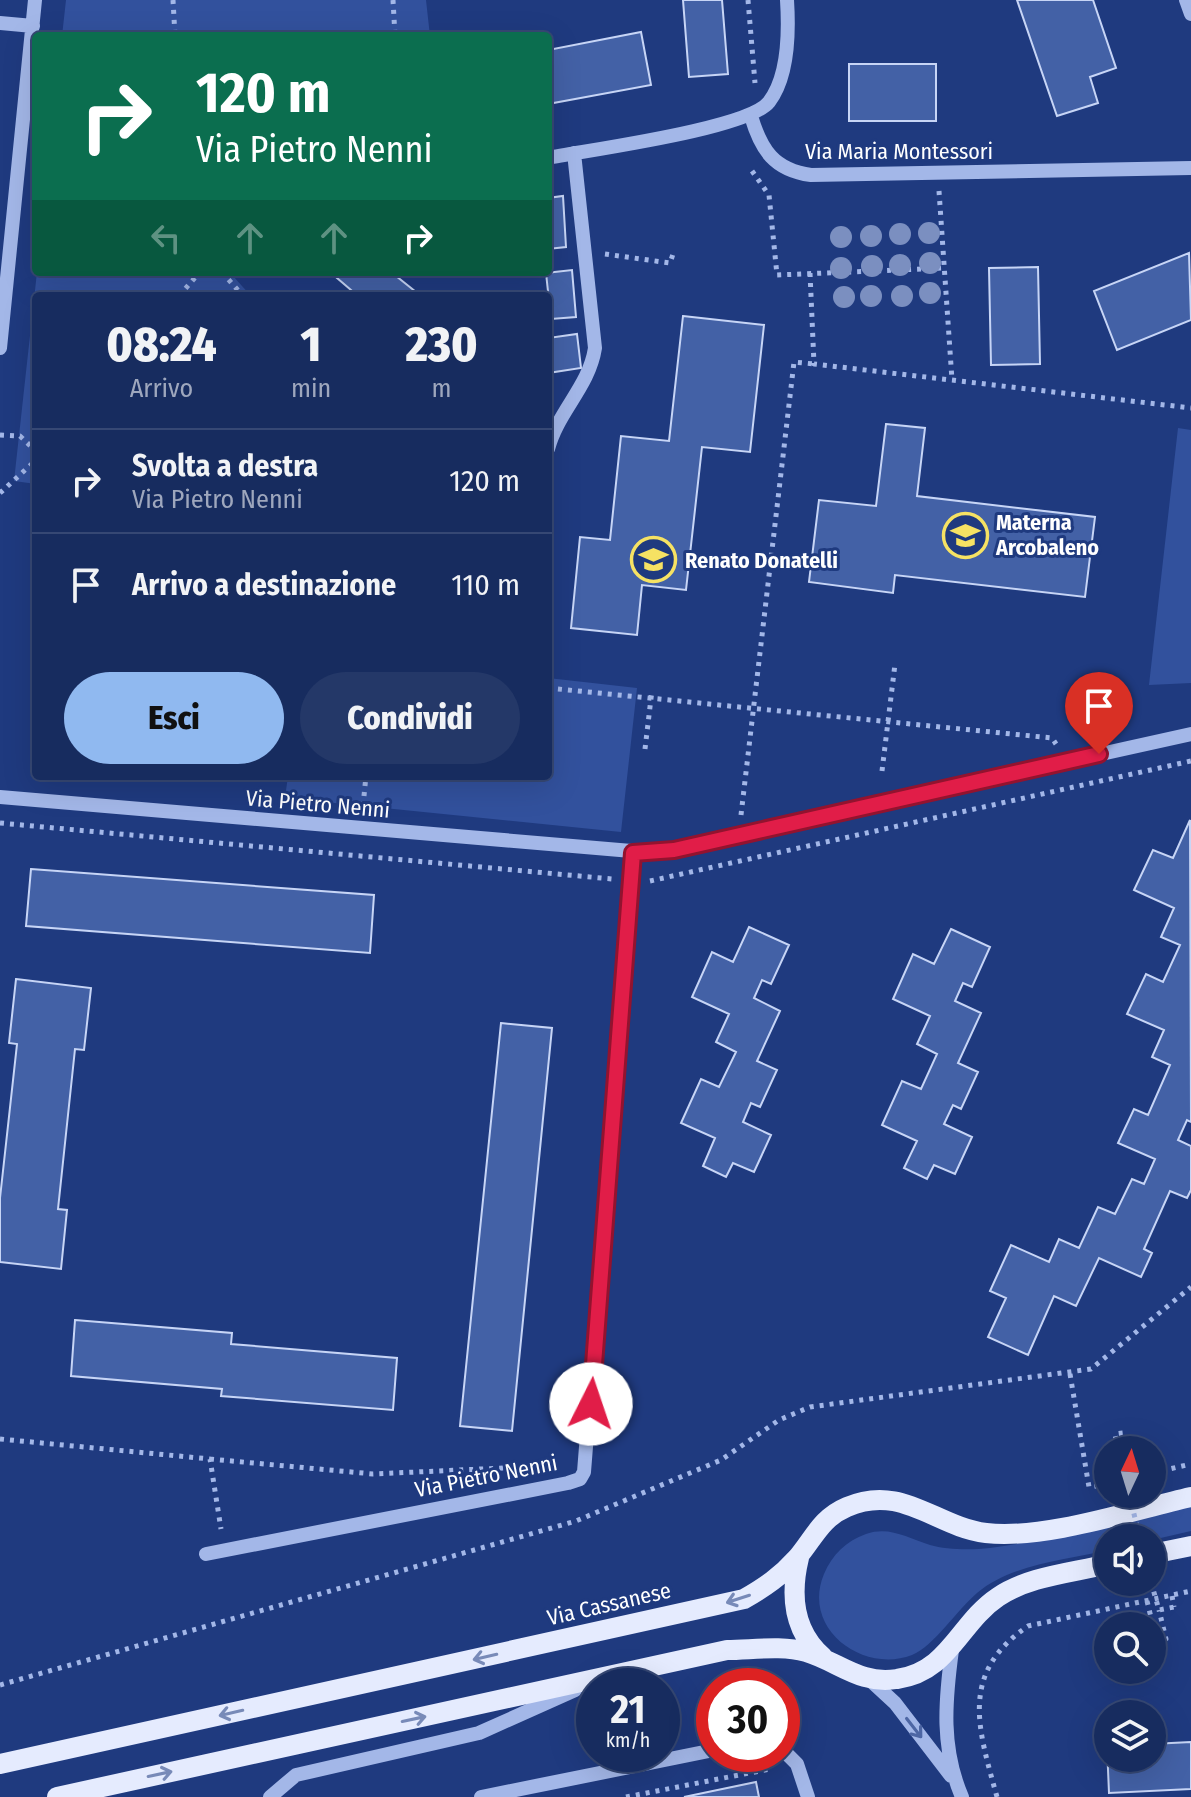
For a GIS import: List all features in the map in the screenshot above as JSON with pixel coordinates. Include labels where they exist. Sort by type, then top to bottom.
[{"type":"main road","name":"Via Cassanese","points":[[0,1764],[744,1599],[774,1582],[832,1515],[873,1499],[905,1501],[958,1527],[987,1534],[1030,1533],[1191,1497]]},
{"type":"main road","points":[[1166,1551],[1191,1546]]},
{"type":"main road","points":[[800,1555],[793,1583],[795,1612],[807,1639],[832,1664]]},
{"type":"main road","points":[[646,1668],[727,1650],[805,1651],[869,1679],[912,1676],[952,1650],[972,1620],[998,1597],[1028,1583],[1094,1567]]},
{"type":"main road","points":[[57,1797],[576,1683]]},
{"type":"street","points":[[32,32],[35,0]]},
{"type":"street","points":[[552,157],[751,116],[771,100],[779,81],[786,46],[787,0]]},
{"type":"street","points":[[1186,0],[1191,14]]},
{"type":"street","points":[[0,23],[33,26]]},
{"type":"street","points":[[0,348],[32,36]]},
{"type":"street","name":"Via Maria Montessori","points":[[751,116],[771,158],[782,169],[794,173],[821,176],[1191,168]]},
{"type":"street","points":[[552,435],[555,425],[592,370],[595,348],[574,153]]},
{"type":"street","name":"Via Pietro Nenni","points":[[0,797],[633,853],[674,850],[1191,734]]},
{"type":"street","name":"Via Pietro Nenni","points":[[206,1554],[580,1479],[584,1472],[633,853]]},
{"type":"street","points":[[952,1650],[943,1714],[954,1780]]},
{"type":"street","points":[[869,1679],[895,1703],[954,1780],[962,1797]]},
{"type":"street","points":[[270,1797],[296,1775],[479,1733],[576,1690]]},
{"type":"street","points":[[481,1797],[696,1754]]},
{"type":"street","points":[[800,1772],[808,1797]]},
{"type":"street","points":[[283,1797],[296,1775]]},
{"type":"path","points":[[173,0],[175,32]]},
{"type":"path","points":[[393,0],[395,32]]},
{"type":"path","points":[[938,174],[952,381]]},
{"type":"path","points":[[586,251],[670,263],[674,251]]},
{"type":"path","points":[[814,364],[810,273],[944,268]]},
{"type":"path","points":[[182,292],[196,276]]},
{"type":"path","points":[[226,276],[240,292]]},
{"type":"path","points":[[739,836],[794,362],[1191,408]]},
{"type":"path","points":[[0,435],[20,436],[32,447]]},
{"type":"path","points":[[0,493],[32,464]]},
{"type":"path","points":[[882,771],[895,664]]},
{"type":"path","points":[[552,688],[1052,738],[1068,761]]},
{"type":"path","points":[[645,749],[652,690]]},
{"type":"path","points":[[363,806],[366,780]]},
{"type":"path","points":[[0,1685],[576,1521],[721,1460],[779,1420],[810,1407],[1091,1369],[1191,1287]]},
{"type":"path","points":[[1070,1374],[1089,1487],[1094,1486]]},
{"type":"path","points":[[0,1439],[373,1474],[535,1466]]},
{"type":"path","points":[[210,1459],[225,1550]]},
{"type":"path","points":[[1166,1470],[1191,1464]]},
{"type":"path","points":[[997,1797],[978,1725],[979,1696],[988,1665],[1006,1641],[1028,1626],[1191,1591]]},
{"type":"path","points":[[1147,1601],[1157,1642],[1166,1639],[1155,1596]]},
{"type":"path","points":[[1159,1610],[1174,1607],[1172,1596]]},
{"type":"path","points":[[626,1797],[762,1768],[777,1773]]},
{"type":"shaded area","points":[[66,0],[426,0],[430,32],[62,32]]},
{"type":"shaded area","points":[[37,276],[233,276],[247,292],[35,292]]},
{"type":"shaded area","points":[[32,317],[32,483],[14,481]]},
{"type":"shaded area","points":[[1178,428],[1191,430],[1191,683],[1149,685]]},
{"type":"shaded area","points":[[552,678],[637,688],[621,832],[285,798],[287,780],[552,780]]},
{"type":"shaded area","points":[[1191,1504],[1191,1531],[1166,1537],[1166,1524],[1108,1524]]},
{"type":"shaded area","points":[[1094,1527],[1094,1553],[1022,1569],[991,1583],[969,1600],[929,1644],[912,1655],[893,1659],[874,1658],[857,1652],[841,1642],[829,1629],[821,1613],[819,1594],[827,1567],[846,1545],[866,1534],[891,1532],[930,1545],[968,1549]]},
{"type":"building","points":[[683,0],[722,0],[728,74],[689,77]]},
{"type":"building","points":[[1017,0],[1093,0],[1116,68],[1090,77],[1098,103],[1057,116]]},
{"type":"building","points":[[641,32],[651,85],[552,103],[552,49]]},
{"type":"building","points":[[849,64],[936,64],[936,121],[849,121]]},
{"type":"building","points":[[563,196],[566,247],[552,249],[552,197]]},
{"type":"building","points":[[1189,253],[1191,320],[1117,350],[1094,291]]},
{"type":"building","points":[[1038,267],[1040,364],[991,365],[989,268]]},
{"type":"building","points":[[572,270],[576,317],[552,319],[552,292],[548,292],[546,276],[552,276],[552,272]]},
{"type":"building","points":[[335,276],[396,276],[416,292],[353,292]]},
{"type":"building","points":[[683,316],[764,325],[750,452],[702,447],[686,590],[642,585],[637,635],[571,628],[580,537],[610,540],[621,436],[669,441]]},
{"type":"building","points":[[577,334],[581,368],[552,372],[552,337]]},
{"type":"building","points":[[886,424],[925,428],[917,496],[1095,517],[1085,597],[895,575],[893,593],[809,582],[819,500],[876,506]]},
{"type":"building","points":[[1190,820],[1191,1122],[1187,1120],[1178,1140],[1191,1146],[1191,1190],[1187,1198],[1170,1191],[1144,1249],[1152,1253],[1141,1277],[1099,1258],[1076,1306],[1054,1296],[1028,1355],[988,1337],[1006,1298],[990,1291],[1011,1245],[1049,1262],[1059,1239],[1079,1248],[1098,1207],[1115,1214],[1132,1179],[1144,1184],[1155,1159],[1118,1143],[1134,1109],[1148,1115],[1170,1065],[1152,1057],[1164,1030],[1127,1014],[1146,974],[1163,982],[1180,945],[1161,937],[1174,908],[1134,890],[1153,850],[1173,858]]},
{"type":"building","points":[[31,869],[374,895],[370,953],[26,926]]},
{"type":"building","points":[[749,927],[789,945],[771,984],[762,980],[754,998],[780,1011],[757,1061],[777,1070],[760,1107],[751,1103],[743,1122],[771,1135],[754,1172],[733,1163],[726,1177],[703,1166],[715,1138],[681,1123],[701,1079],[719,1087],[736,1052],[716,1042],[729,1014],[692,997],[712,952],[733,962]]},
{"type":"building","points":[[951,929],[990,947],[972,987],[963,983],[955,1001],[981,1013],[958,1063],[978,1072],[961,1109],[953,1105],[944,1124],[972,1137],[955,1174],[934,1165],[927,1179],[904,1168],[917,1141],[882,1125],[902,1081],[921,1089],[937,1054],[917,1044],[930,1016],[893,999],[913,954],[934,964]]},
{"type":"building","points":[[16,979],[91,988],[84,1050],[75,1049],[58,1209],[67,1210],[61,1269],[0,1262],[0,1198],[17,1044],[9,1043]]},
{"type":"building","points":[[501,1023],[552,1028],[512,1431],[460,1426]]},
{"type":"building","points":[[75,1320],[232,1333],[231,1344],[397,1358],[393,1410],[221,1396],[222,1389],[71,1376]]},
{"type":"building","points":[[1191,1742],[1191,1789],[1109,1793],[1108,1772],[1166,1772],[1166,1743]]},
{"type":"building","points":[[756,1782],[759,1797],[684,1797]]},
{"type":"place","name":"Materna Arcobaleno","points":[[965,535]]},
{"type":"place","name":"Renato Donatelli","points":[[654,560]]},
{"type":"route","points":[[591,1404],[609,1135],[633,853],[674,850],[1099,754]]}]
